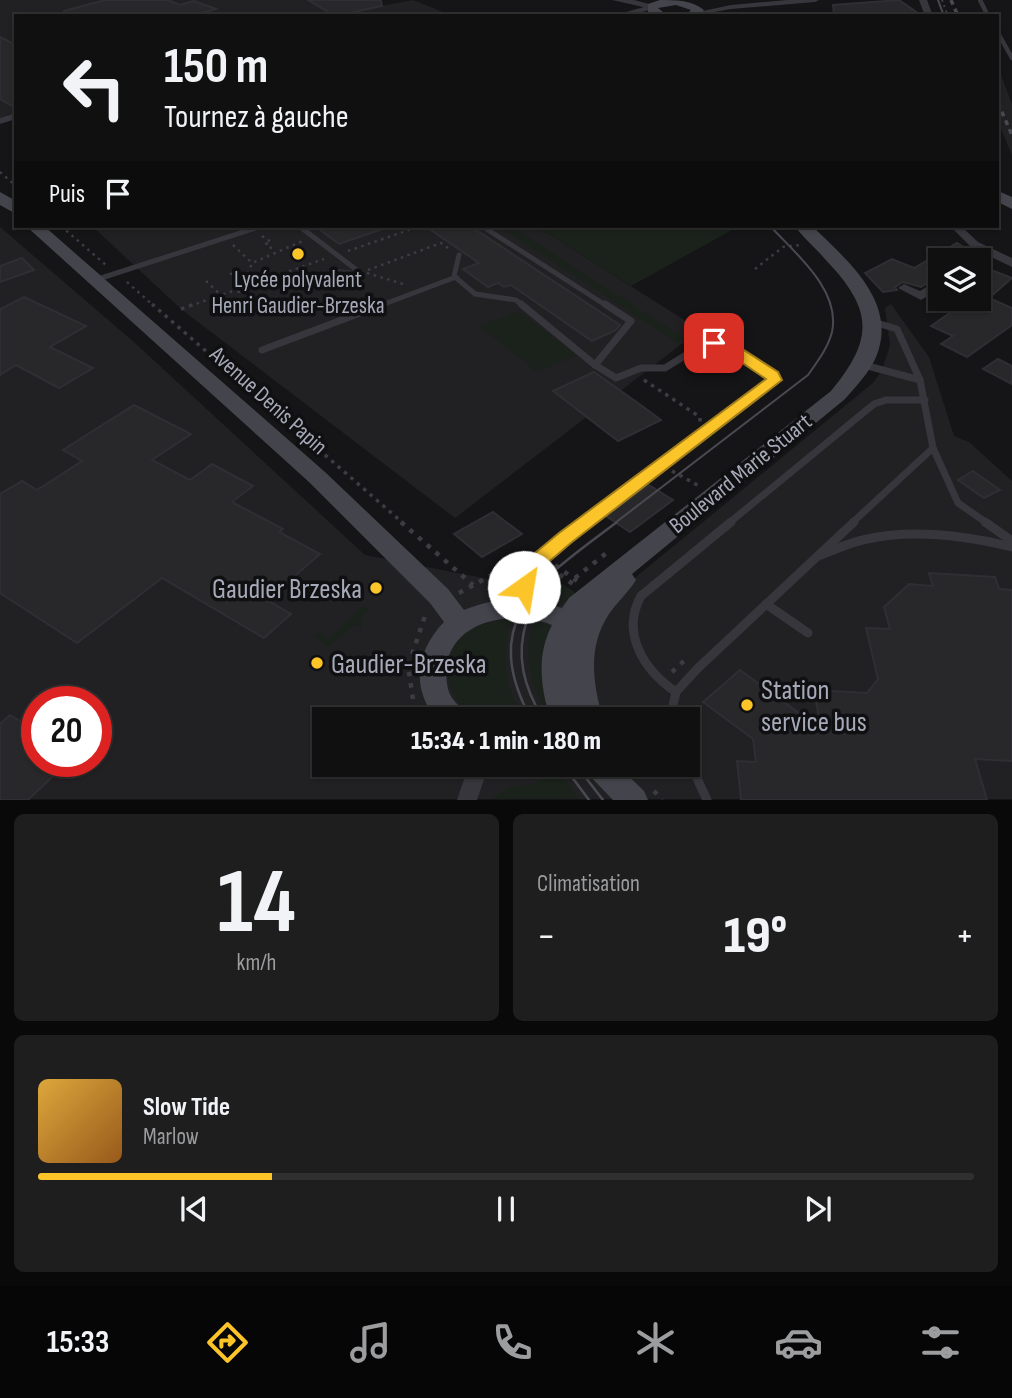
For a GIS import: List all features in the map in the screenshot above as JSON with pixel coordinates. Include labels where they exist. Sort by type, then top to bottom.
[{"type":"main road","points":[[654,8],[685,5]]},
{"type":"main road","name":"Avenue Denis Papin","points":[[37,228],[105,276],[439,596],[460,623]]},
{"type":"main road","points":[[565,623],[616,587],[859,387],[880,344],[876,304],[866,285],[805,233]]},
{"type":"main road","points":[[805,233],[851,275],[864,296],[873,324],[868,366]]},
{"type":"main road","points":[[444,707],[437,700],[430,676],[431,662],[442,639],[460,623],[493,610],[521,608],[565,623]]},
{"type":"main road","points":[[565,623],[578,668],[580,707]]},
{"type":"main road","points":[[610,777],[633,800]]},
{"type":"main road","points":[[624,777],[640,800]]},
{"type":"street","points":[[617,0],[654,8]]},
{"type":"street","points":[[685,5],[731,7],[815,0]]},
{"type":"street","points":[[626,14],[654,8]]},
{"type":"street","points":[[629,14],[654,8]]},
{"type":"street","points":[[957,228],[982,248]]},
{"type":"street","points":[[991,252],[1012,263]]},
{"type":"street","points":[[904,288],[921,296],[928,291]]},
{"type":"street","points":[[467,800],[475,777]]},
{"type":"lane","points":[[999,35],[1012,58]]},
{"type":"lane","points":[[105,276],[255,228]]},
{"type":"lane","points":[[302,228],[358,271]]},
{"type":"lane","points":[[485,228],[631,321],[595,365]]},
{"type":"lane","points":[[456,277],[459,255]]},
{"type":"lane","points":[[456,277],[475,294],[516,300],[595,365],[616,378],[648,367],[665,368],[691,352],[714,343],[728,347],[773,375],[774,380],[565,538],[530,568],[524,579],[527,593],[565,623]]},
{"type":"lane","points":[[262,350],[456,277]]},
{"type":"lane","points":[[880,324],[897,329],[920,380],[933,447],[958,503],[1012,541]]},
{"type":"lane","points":[[868,366],[920,380]]},
{"type":"lane","points":[[676,692],[652,675],[643,660],[633,629],[632,611],[636,603],[874,404],[886,400],[925,400]]},
{"type":"lane","points":[[673,707],[676,692],[933,447]]},
{"type":"lane","points":[[817,556],[858,541],[900,535],[990,542],[1012,547]]},
{"type":"lane","points":[[493,610],[512,589],[522,566],[565,538]]},
{"type":"lane","points":[[766,604],[808,634]]},
{"type":"lane","points":[[696,777],[707,800]]},
{"type":"path","points":[[0,172],[14,184]]},
{"type":"path","name":"Avenue Denis Papin","points":[[63,228],[105,276],[473,585]]},
{"type":"path","points":[[181,309],[414,228]]},
{"type":"path","points":[[252,229],[271,242],[266,244],[275,251]]},
{"type":"path","points":[[755,269],[805,233]]},
{"type":"path","points":[[225,238],[252,263]]},
{"type":"path","points":[[240,302],[241,288],[252,263],[275,251],[314,238]]},
{"type":"path","points":[[406,285],[363,272],[441,243],[459,255]]},
{"type":"path","points":[[230,273],[241,288]]},
{"type":"path","points":[[206,281],[221,295]]},
{"type":"path","points":[[632,372],[700,417],[702,420],[691,429]]},
{"type":"path","points":[[670,470],[700,486]]},
{"type":"path","name":"Boulevard Marie Stuart","points":[[690,494],[708,479]]},
{"type":"path","points":[[575,582],[619,550]]},
{"type":"path","points":[[575,582],[609,551]]},
{"type":"path","points":[[549,560],[575,582],[587,588]]},
{"type":"shaded area","points":[[0,0],[358,0],[371,8],[413,0],[448,14],[14,14],[14,114],[0,118]]},
{"type":"shaded area","points":[[999,70],[1012,104],[1012,155],[999,124]]},
{"type":"shaded area","points":[[0,227],[135,343],[365,555],[616,604],[631,581],[874,382],[882,370],[890,345],[885,308],[891,304],[929,357],[954,436],[969,442],[1012,481],[1012,799],[0,799]]},
{"type":"shaded area","points":[[94,228],[539,228],[700,330],[455,518],[181,309]]},
{"type":"shaded area","points":[[514,228],[685,339],[677,343],[503,229]]},
{"type":"shaded area","points":[[539,228],[735,228],[631,286]]},
{"type":"shaded area","points":[[519,311],[577,355],[537,372],[479,326]]},
{"type":"shaded area","points":[[537,568],[579,595],[558,603],[537,596],[529,580]]},
{"type":"shaded area","points":[[364,605],[370,609],[361,618],[362,629],[354,625],[329,647],[313,637],[319,632],[329,638]]},
{"type":"shaded area","points":[[511,618],[505,658],[508,682],[518,707],[464,707],[452,690],[448,678],[451,652],[469,631],[489,622]]},
{"type":"shaded area","points":[[534,620],[553,627],[550,707],[543,707],[533,683],[528,658]]},
{"type":"shaded area","points":[[548,777],[563,777],[579,799],[492,799],[508,787],[530,785]]},
{"type":"building","points":[[105,0],[168,0],[180,5],[194,1],[216,9],[203,14],[65,14],[64,11]]},
{"type":"building","points":[[308,0],[381,0],[382,6],[332,14]]},
{"type":"building","points":[[899,0],[919,14],[834,14],[833,5]]},
{"type":"building","points":[[0,37],[14,44],[14,107],[0,99]]},
{"type":"building","points":[[318,228],[386,228],[339,244]]},
{"type":"building","points":[[428,228],[473,228],[620,325],[616,330],[592,341],[511,285],[504,287],[498,283],[488,287],[463,269],[479,263]]},
{"type":"building","points":[[957,243],[966,248],[948,248]]},
{"type":"building","points":[[22,258],[34,270],[0,282],[0,266]]},
{"type":"building","points":[[892,259],[914,268],[928,260],[928,283],[921,287],[903,282],[895,287],[897,290],[883,292],[865,273]]},
{"type":"building","points":[[338,270],[350,271],[357,276],[350,289],[328,287]]},
{"type":"building","points":[[991,270],[1012,278],[991,296]]},
{"type":"building","points":[[24,297],[86,326],[50,347],[93,368],[59,388],[16,365],[0,375],[0,309]]},
{"type":"building","points":[[991,299],[1012,308],[1012,325],[967,357],[941,344],[953,336],[931,326],[953,311],[991,311]]},
{"type":"building","points":[[998,359],[1012,366],[1012,384],[983,369]]},
{"type":"building","points":[[594,372],[661,420],[618,441],[553,391]]},
{"type":"building","points":[[134,405],[191,434],[152,460],[190,480],[212,464],[253,486],[232,502],[283,529],[279,532],[320,554],[267,600],[291,614],[264,638],[162,578],[77,643],[0,593],[0,494],[22,481],[37,490],[82,461],[63,450]]},
{"type":"building","points":[[973,471],[1000,490],[984,498],[958,480]]},
{"type":"building","points":[[649,485],[673,500],[630,532],[606,516]]},
{"type":"building","points":[[493,512],[522,534],[482,557],[454,534]]},
{"type":"building","points":[[929,573],[995,577],[999,589],[1012,590],[1012,761],[975,759],[987,800],[741,800],[737,761],[756,762],[753,739],[703,702],[740,670],[821,729],[814,690],[867,693],[878,679],[866,628],[890,629],[884,607],[909,584],[933,586]]},
{"type":"building","points":[[10,715],[21,722],[21,777],[52,777],[28,800],[0,800],[0,724]]},
{"type":"tram line","points":[[938,0],[943,14]]},
{"type":"tram line","points":[[615,523],[808,375],[825,349],[832,332],[830,302],[814,273],[772,228]]},
{"type":"tram line","points":[[526,707],[516,684],[511,653],[515,627],[526,603],[543,582],[565,562],[617,522]]},
{"type":"tram line","points":[[527,620],[523,633],[523,671],[537,707]]},
{"type":"tram line","points":[[572,777],[589,800]]},
{"type":"tram line","points":[[585,777],[603,800]]},
{"type":"railway","points":[[951,0],[957,14]]},
{"type":"railway","points":[[999,105],[1012,135]]},
{"type":"place","name":"Lycée polyvalent Henri Gaudier-Brzeska","points":[[298,254]]},
{"type":"place","name":"Gaudier Brzeska","points":[[376,588]]},
{"type":"place","name":"Gaudier-Brzeska","points":[[317,663]]},
{"type":"place","name":"Station service bus","points":[[747,705]]},
{"type":"route","points":[[524,587],[524,579],[530,568],[565,538],[774,380],[773,375],[728,347],[714,343]]}]
